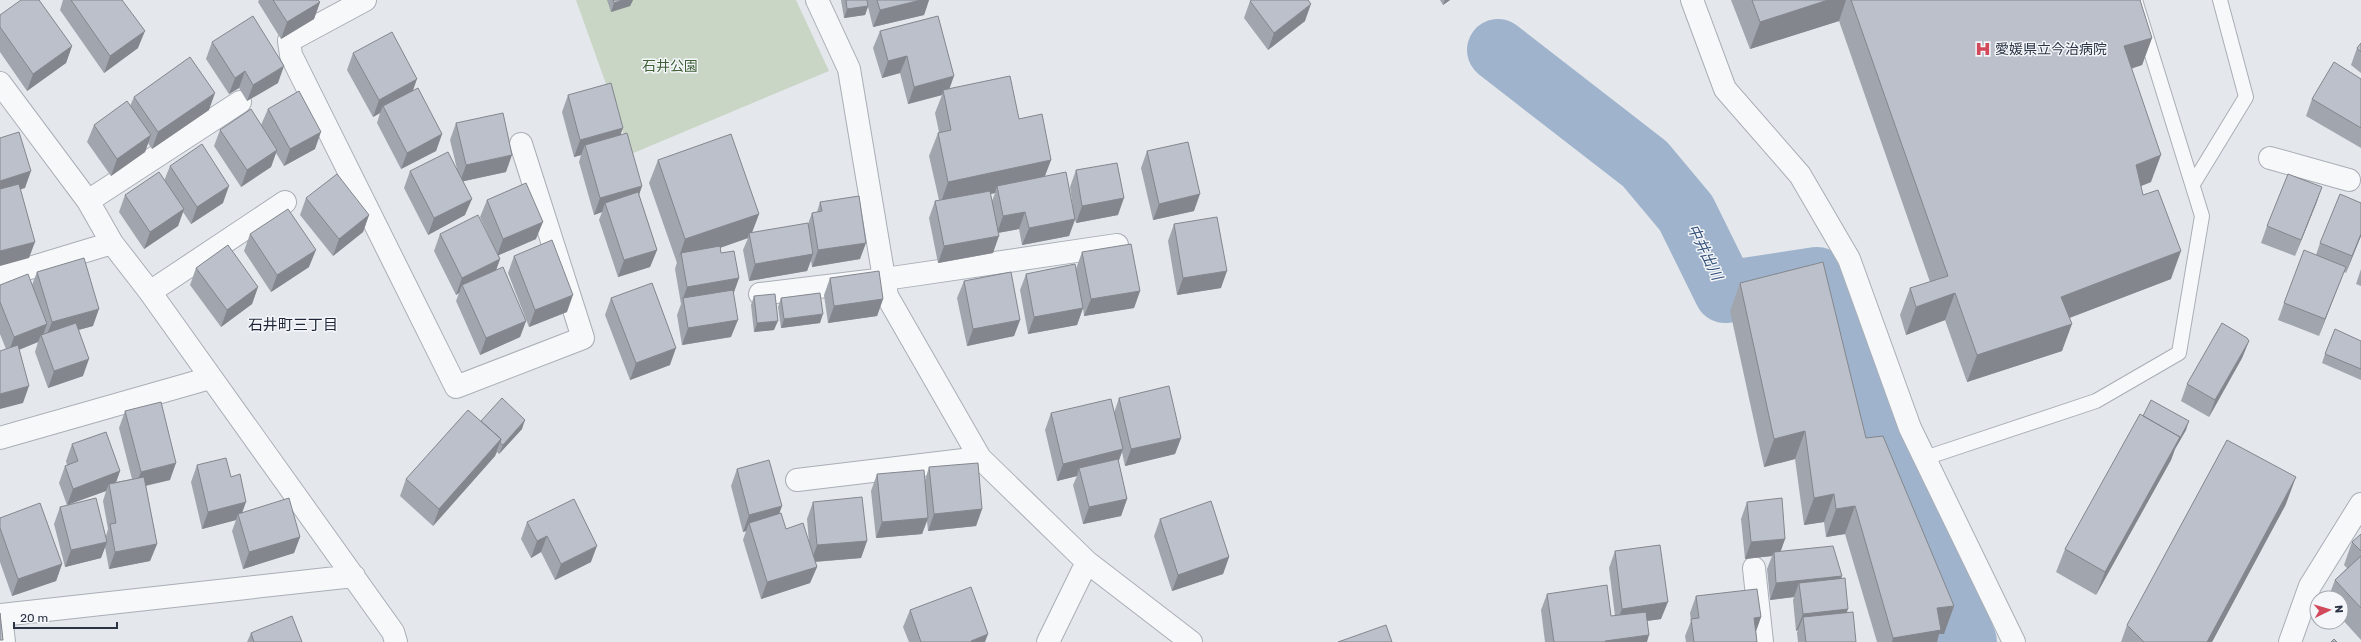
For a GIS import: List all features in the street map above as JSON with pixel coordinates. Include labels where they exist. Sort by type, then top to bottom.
[{"type":"street","points":[[365,0],[289,41],[291,55],[456,387],[583,338],[521,144]]},
{"type":"street","points":[[818,0],[849,69],[867,187],[887,296],[980,458],[1087,562],[1192,642]]},
{"type":"street","points":[[1692,0],[1725,89],[1800,175],[1849,259],[1910,428],[2014,642]]},
{"type":"street","points":[[0,82],[88,201],[112,243],[150,292],[210,378],[354,576],[393,632],[396,642]]},
{"type":"street","points":[[88,201],[240,102]]},
{"type":"street","points":[[2270,158],[2357,178]]},
{"type":"street","points":[[150,292],[285,202]]},
{"type":"street","points":[[0,277],[112,243]]},
{"type":"street","points":[[760,294],[885,279],[1117,245]]},
{"type":"street","points":[[0,438],[210,378]]},
{"type":"street","points":[[797,480],[980,458]]},
{"type":"street","points":[[2290,642],[2310,586],[2361,504]]},
{"type":"street","points":[[1048,642],[1087,562]]},
{"type":"street","points":[[1754,568],[1762,642]]},
{"type":"street","points":[[4,642],[1,615],[354,576]]},
{"type":"lane","points":[[1925,458],[2096,401],[2179,353],[2202,216],[2135,0]]},
{"type":"lane","points":[[2193,184],[2246,96],[2220,0]]},
{"type":"green space","name":"石井公園","points":[[576,0],[796,0],[829,71],[631,154]]},
{"type":"building","points":[[21,0],[39,0],[72,46],[33,74],[0,27],[0,15]]},
{"type":"building","points":[[71,0],[122,0],[145,31],[110,56]]},
{"type":"building","points":[[273,0],[318,0],[320,2],[287,22]]},
{"type":"building","points":[[613,0],[623,0],[614,3]]},
{"type":"building","points":[[846,0],[867,0],[868,6],[847,9]]},
{"type":"building","points":[[877,0],[921,0],[880,10]]},
{"type":"building","points":[[1308,0],[1311,4],[1274,33],[1250,1]]},
{"type":"building","points":[[1752,0],[1828,0],[1760,22]]},
{"type":"building","points":[[1851,0],[2140,0],[2152,38],[2124,46],[2161,155],[2136,165],[2143,195],[2158,190],[2181,251],[2061,297],[2072,324],[1977,355],[1955,293],[1916,307],[1910,288],[1948,276]]},
{"type":"building","points":[[253,16],[284,66],[253,85],[245,71],[235,78],[212,42]]},
{"type":"building","points":[[938,16],[954,76],[914,87],[907,56],[888,61],[880,31]]},
{"type":"building","points":[[392,32],[417,79],[379,100],[353,53]]},
{"type":"building","points":[[2361,43],[2361,52],[2357,48]]},
{"type":"building","points":[[190,57],[215,93],[158,132],[134,97]]},
{"type":"building","points":[[2334,62],[2361,79],[2361,128],[2312,99]]},
{"type":"building","points":[[1010,76],[1019,119],[1042,114],[1051,160],[948,182],[938,133],[951,130],[943,90]]},
{"type":"building","points":[[611,83],[623,128],[580,140],[568,95]]},
{"type":"building","points":[[418,88],[442,134],[407,153],[383,106]]},
{"type":"building","points":[[299,91],[321,132],[290,149],[268,109]]},
{"type":"building","points":[[127,101],[151,135],[117,159],[94,125]]},
{"type":"building","points":[[251,109],[277,150],[247,170],[220,130]]},
{"type":"building","points":[[503,113],[512,155],[466,165],[456,123]]},
{"type":"building","points":[[19,132],[31,171],[0,181],[0,138]]},
{"type":"building","points":[[627,133],[642,186],[600,198],[585,145]]},
{"type":"building","points":[[731,134],[759,214],[685,239],[658,160]]},
{"type":"building","points":[[1188,142],[1200,194],[1159,204],[1147,151]]},
{"type":"building","points":[[202,144],[229,186],[197,207],[170,166]]},
{"type":"building","points":[[448,152],[472,199],[434,218],[410,171]]},
{"type":"building","points":[[1117,163],[1124,198],[1082,206],[1076,170]]},
{"type":"building","points":[[159,172],[184,209],[150,232],[125,195]]},
{"type":"building","points":[[1066,172],[1075,219],[1029,228],[1025,212],[1003,216],[997,186]]},
{"type":"building","points":[[337,174],[369,215],[339,239],[306,198]]},
{"type":"building","points":[[2288,174],[2322,187],[2301,240],[2267,226]]},
{"type":"building","points":[[526,183],[543,222],[503,239],[487,200]]},
{"type":"building","points":[[19,184],[35,242],[0,251],[0,189]]},
{"type":"building","points":[[990,191],[999,236],[944,246],[935,201]]},
{"type":"building","points":[[638,192],[657,250],[624,260],[605,203]]},
{"type":"building","points":[[2340,194],[2361,203],[2361,234],[2352,256],[2320,243]]},
{"type":"building","points":[[859,196],[866,243],[818,250],[812,213],[822,211],[820,202]]},
{"type":"building","points":[[288,209],[316,250],[277,275],[250,234]]},
{"type":"building","points":[[478,215],[500,259],[462,278],[440,234]]},
{"type":"building","points":[[1217,217],[1227,271],[1183,278],[1174,224]]},
{"type":"building","points":[[808,223],[813,254],[755,264],[749,233]]},
{"type":"building","points":[[552,240],[573,295],[535,310],[514,256]]},
{"type":"building","points":[[1131,244],[1140,291],[1091,299],[1082,252]]},
{"type":"building","points":[[228,245],[258,287],[227,310],[196,268]]},
{"type":"building","points":[[720,246],[721,253],[734,251],[739,278],[687,287],[681,253]]},
{"type":"building","points":[[2304,250],[2346,267],[2325,319],[2284,303]]},
{"type":"building","points":[[84,258],[99,309],[52,322],[37,272]]},
{"type":"building","points":[[1823,262],[1866,438],[1883,436],[1954,606],[1937,608],[1941,630],[1893,638],[1855,506],[1836,509],[1834,494],[1814,498],[1805,431],[1774,439],[1740,283]]},
{"type":"building","points":[[1075,264],[1083,308],[1034,317],[1026,274]]},
{"type":"building","points":[[503,267],[526,321],[486,338],[462,285]]},
{"type":"building","points":[[879,271],[883,299],[834,306],[830,278]]},
{"type":"building","points":[[1011,272],[1020,320],[973,329],[964,281]]},
{"type":"building","points":[[28,274],[47,324],[14,337],[0,302],[0,285]]},
{"type":"building","points":[[652,283],[676,348],[636,363],[611,298]]},
{"type":"building","points":[[733,290],[738,320],[688,328],[683,298]]},
{"type":"building","points":[[820,293],[823,314],[784,319],[781,298]]},
{"type":"building","points":[[775,294],[778,321],[757,323],[754,296]]},
{"type":"building","points":[[76,323],[89,359],[54,371],[41,335]]},
{"type":"building","points":[[2222,323],[2247,338],[2249,341],[2215,400],[2187,384]]},
{"type":"building","points":[[2335,329],[2361,341],[2361,369],[2325,354]]},
{"type":"building","points":[[18,345],[29,386],[0,394],[0,351]]},
{"type":"building","points":[[1169,386],[1181,438],[1131,449],[1119,398]]},
{"type":"building","points":[[502,398],[525,420],[503,445],[500,443],[501,439],[481,421]]},
{"type":"building","points":[[1111,399],[1123,449],[1063,464],[1051,413]]},
{"type":"building","points":[[2151,400],[2189,421],[2179,440],[2180,437],[2143,416]]},
{"type":"building","points":[[161,402],[176,463],[141,472],[125,411]]},
{"type":"building","points":[[468,410],[501,439],[439,509],[406,479]]},
{"type":"building","points":[[2140,414],[2180,437],[2105,572],[2065,549]]},
{"type":"building","points":[[106,432],[120,471],[73,489],[65,466],[78,461],[72,444]]},
{"type":"building","points":[[2227,440],[2296,477],[2207,642],[2144,642],[2127,625]]},
{"type":"building","points":[[226,458],[231,477],[240,474],[246,502],[208,512],[197,465]]},
{"type":"building","points":[[1118,459],[1127,499],[1089,507],[1079,468]]},
{"type":"building","points":[[769,460],[782,506],[749,515],[737,469]]},
{"type":"building","points":[[978,463],[982,509],[934,514],[929,467]]},
{"type":"building","points":[[924,470],[928,518],[882,522],[877,474]]},
{"type":"building","points":[[144,477],[157,544],[115,552],[110,524],[116,523],[109,484]]},
{"type":"building","points":[[862,497],[867,541],[817,545],[813,502]]},
{"type":"building","points":[[96,498],[107,542],[71,550],[60,507]]},
{"type":"building","points":[[289,498],[300,537],[249,552],[238,514]]},
{"type":"building","points":[[1782,498],[1785,539],[1751,542],[1747,502]]},
{"type":"building","points":[[574,499],[597,546],[561,564],[547,536],[537,541],[527,522]]},
{"type":"building","points":[[1211,501],[1229,557],[1178,575],[1160,519]]},
{"type":"building","points":[[40,503],[62,564],[18,579],[0,528],[0,518]]},
{"type":"building","points":[[781,513],[786,529],[803,523],[817,567],[767,582],[749,523]]},
{"type":"building","points":[[2361,534],[2361,551],[2352,542]]},
{"type":"building","points":[[1660,545],[1668,602],[1622,609],[1615,551]]},
{"type":"building","points":[[1833,546],[1842,576],[1776,583],[1774,552]]},
{"type":"building","points":[[2361,556],[2361,608],[2349,595],[2349,590],[2344,590],[2335,580]]},
{"type":"building","points":[[1845,578],[1848,609],[1803,614],[1799,583]]},
{"type":"building","points":[[1607,585],[1611,616],[1646,612],[1649,635],[1605,642],[1554,642],[1547,594]]},
{"type":"building","points":[[971,587],[988,634],[971,641],[972,642],[921,642],[910,610]]},
{"type":"building","points":[[1757,589],[1761,617],[1754,618],[1757,642],[1694,642],[1691,619],[1699,618],[1696,596]]},
{"type":"building","points":[[1853,612],[1856,642],[1806,642],[1803,617]]},
{"type":"building","points":[[0,613],[3,640],[0,640]]},
{"type":"building","points":[[292,616],[302,642],[254,642],[251,633]]},
{"type":"building","points":[[1386,625],[1392,642],[1338,642]]},
{"type":"waterway","name":"中井出川","points":[[1498,50],[1645,164],[1686,213],[1725,292],[1817,278],[1876,450],[1933,557],[1966,642]]},
{"type":"place","name":"愛媛県立今治病院","points":[[1983,49]]},
{"type":"district","name":"石井町三丁目","points":[[293,325]]}]
